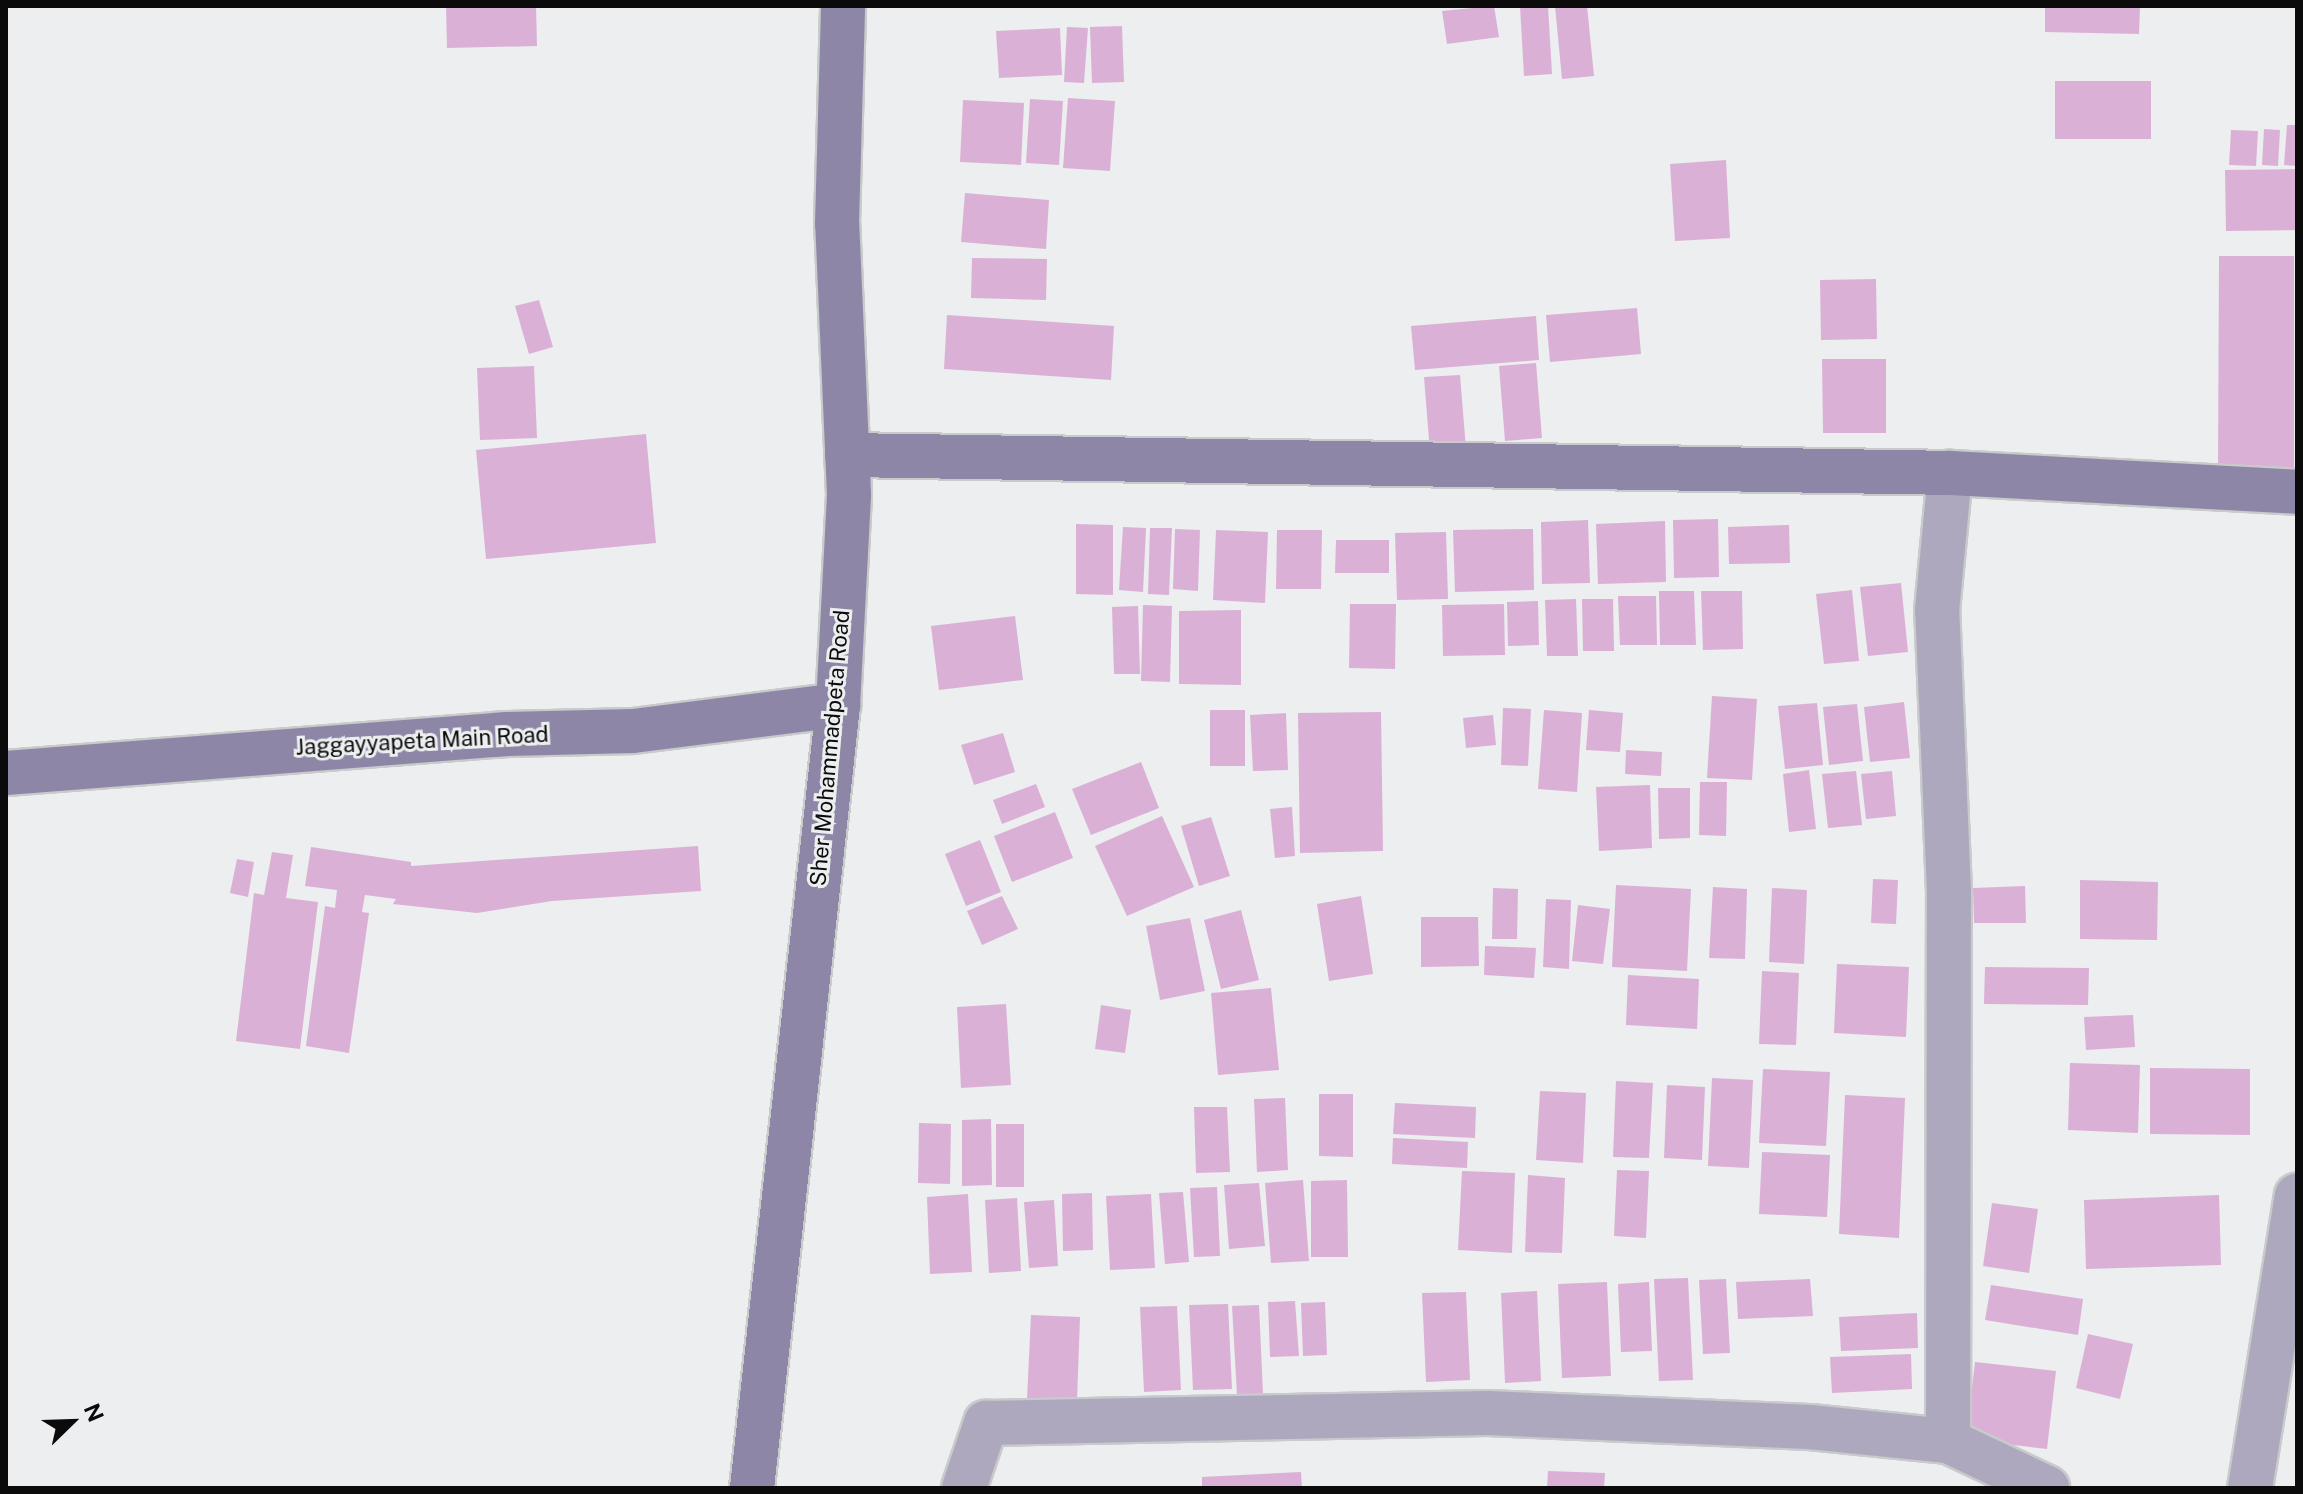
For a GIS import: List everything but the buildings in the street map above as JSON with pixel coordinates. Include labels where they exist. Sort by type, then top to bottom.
[{"type":"main road","name":"Sher Mohammadpeta Road","points":[[752,1488],[838,705],[847,455],[837,224],[843,6]]},
{"type":"main road","points":[[847,455],[1950,473],[2297,492]]},
{"type":"main road","name":"Jaggayyapeta Main Road","points":[[6,773],[475,736],[633,731],[838,705]]},
{"type":"street","points":[[1948,1441],[1949,892],[1937,611],[1950,473]]},
{"type":"street","points":[[2250,1488],[2297,1196]]},
{"type":"street","points":[[964,1488],[986,1423],[1488,1413],[1810,1427],[1948,1441],[2047,1488]]}]
